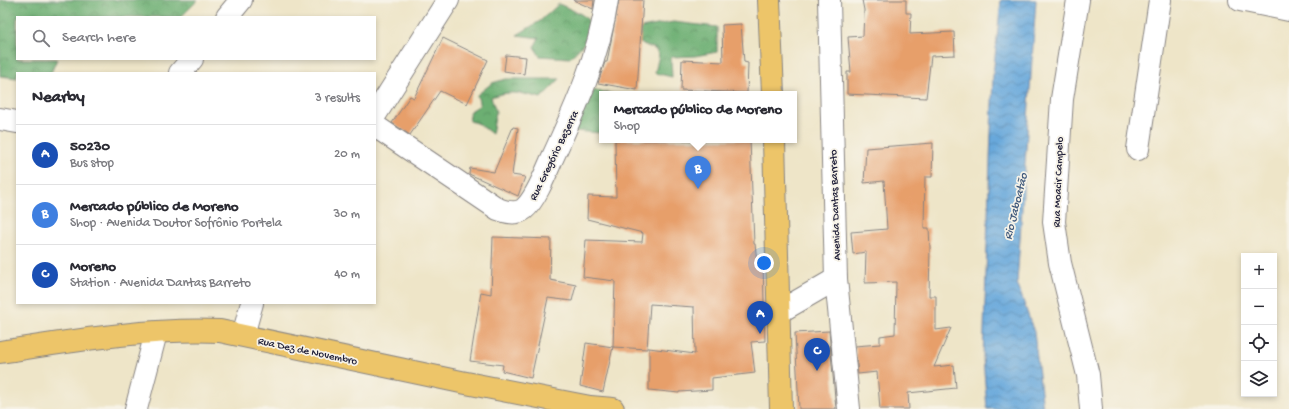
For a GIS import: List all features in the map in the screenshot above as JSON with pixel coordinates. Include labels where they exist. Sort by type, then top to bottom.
[{"type":"main road","points":[[769,0],[772,91]]},
{"type":"main road","points":[[774,143],[781,409]]},
{"type":"main road","name":"Rua Dez de Novembro","points":[[0,352],[85,339],[191,330],[220,331],[461,382],[590,407],[613,409]]},
{"type":"street","points":[[228,16],[241,0]]},
{"type":"street","points":[[376,113],[448,0]]},
{"type":"street","name":"Rua Gregório Bezerra","points":[[376,127],[498,209],[507,213],[522,210],[529,204],[542,179],[579,99],[604,21],[607,0]]},
{"type":"street","name":"Avenida Dantas Barreto","points":[[829,0],[836,279],[849,409]]},
{"type":"street","name":"Rua Moacir Campelo","points":[[1078,0],[1062,99],[1054,222],[1060,263],[1088,375],[1091,409]]},
{"type":"street","points":[[1138,149],[1160,0]]},
{"type":"street","points":[[1240,0],[1289,10]]},
{"type":"street","points":[[181,72],[191,60]]},
{"type":"street","points":[[0,119],[16,122]]},
{"type":"street","points":[[779,312],[836,279]]},
{"type":"street","points":[[243,335],[252,304]]},
{"type":"street","points":[[136,409],[156,333]]},
{"type":"green space","points":[[0,0],[198,0],[182,16],[16,16],[16,60],[57,60],[51,72],[16,72],[16,78],[0,76]]},
{"type":"green space","points":[[559,4],[581,14],[593,24],[587,40],[570,58],[540,56],[534,47],[539,38],[517,35],[540,21]]},
{"type":"green space","points":[[673,22],[717,27],[717,52],[695,56],[671,57],[672,77],[655,73],[659,55],[655,49],[640,43],[641,28]]},
{"type":"green space","points":[[506,79],[560,79],[541,98],[516,93],[491,97],[496,112],[492,134],[479,124],[470,121],[469,112],[480,105],[477,95],[492,83]]},
{"type":"green space","points":[[594,90],[599,91],[599,133],[572,131]]},
{"type":"water","name":"Rio Jaboatão","points":[[1001,0],[1036,0],[1017,283],[1034,332],[1043,409],[987,409],[983,358],[993,75]]},
{"type":"building","points":[[573,0],[594,0],[593,9]]},
{"type":"building","points":[[619,0],[643,0],[637,90],[598,83],[605,62],[607,62]]},
{"type":"building","points":[[862,0],[906,0],[906,13],[911,13],[910,34],[954,32],[955,55],[931,56],[926,98],[847,94],[847,72],[851,72],[848,37],[863,36],[864,10]]},
{"type":"building","points":[[741,24],[744,62],[748,63],[747,91],[681,90],[682,60],[723,62],[722,25]]},
{"type":"building","points":[[443,38],[488,60],[467,104],[440,91],[410,135],[392,123],[410,96],[414,98]]},
{"type":"building","points":[[506,55],[526,57],[524,74],[504,71]]},
{"type":"building","points":[[513,127],[518,128],[512,175],[525,177],[518,196],[469,174],[470,168],[494,172]]},
{"type":"building","points":[[615,143],[750,143],[754,244],[757,262],[763,262],[765,341],[751,342],[755,373],[712,378],[712,390],[679,393],[649,390],[649,348],[695,354],[694,307],[650,304],[647,349],[613,347],[615,281],[583,277],[586,240],[642,242],[643,233],[587,219],[588,196],[616,197]]},
{"type":"building","points":[[933,143],[932,177],[925,177],[924,228],[929,228],[929,296],[936,296],[936,330],[951,328],[934,367],[954,365],[956,388],[908,393],[909,409],[880,409],[877,372],[858,374],[855,346],[880,344],[880,336],[895,334],[896,282],[865,283],[866,252],[853,254],[851,232],[887,229],[884,181],[864,183],[866,148]]},
{"type":"building","points":[[493,237],[551,239],[550,280],[576,285],[572,301],[548,298],[531,378],[502,371],[503,365],[470,361],[481,292],[491,294]]},
{"type":"building","points":[[829,331],[836,409],[799,409],[795,333]]},
{"type":"building","points":[[586,343],[613,347],[603,392],[580,386]]},
{"type":"place","name":"Mercado público de Moreno","points":[[698,189]]},
{"type":"place","name":"50230","points":[[760,334]]},
{"type":"place","name":"Moreno","points":[[817,371]]}]
